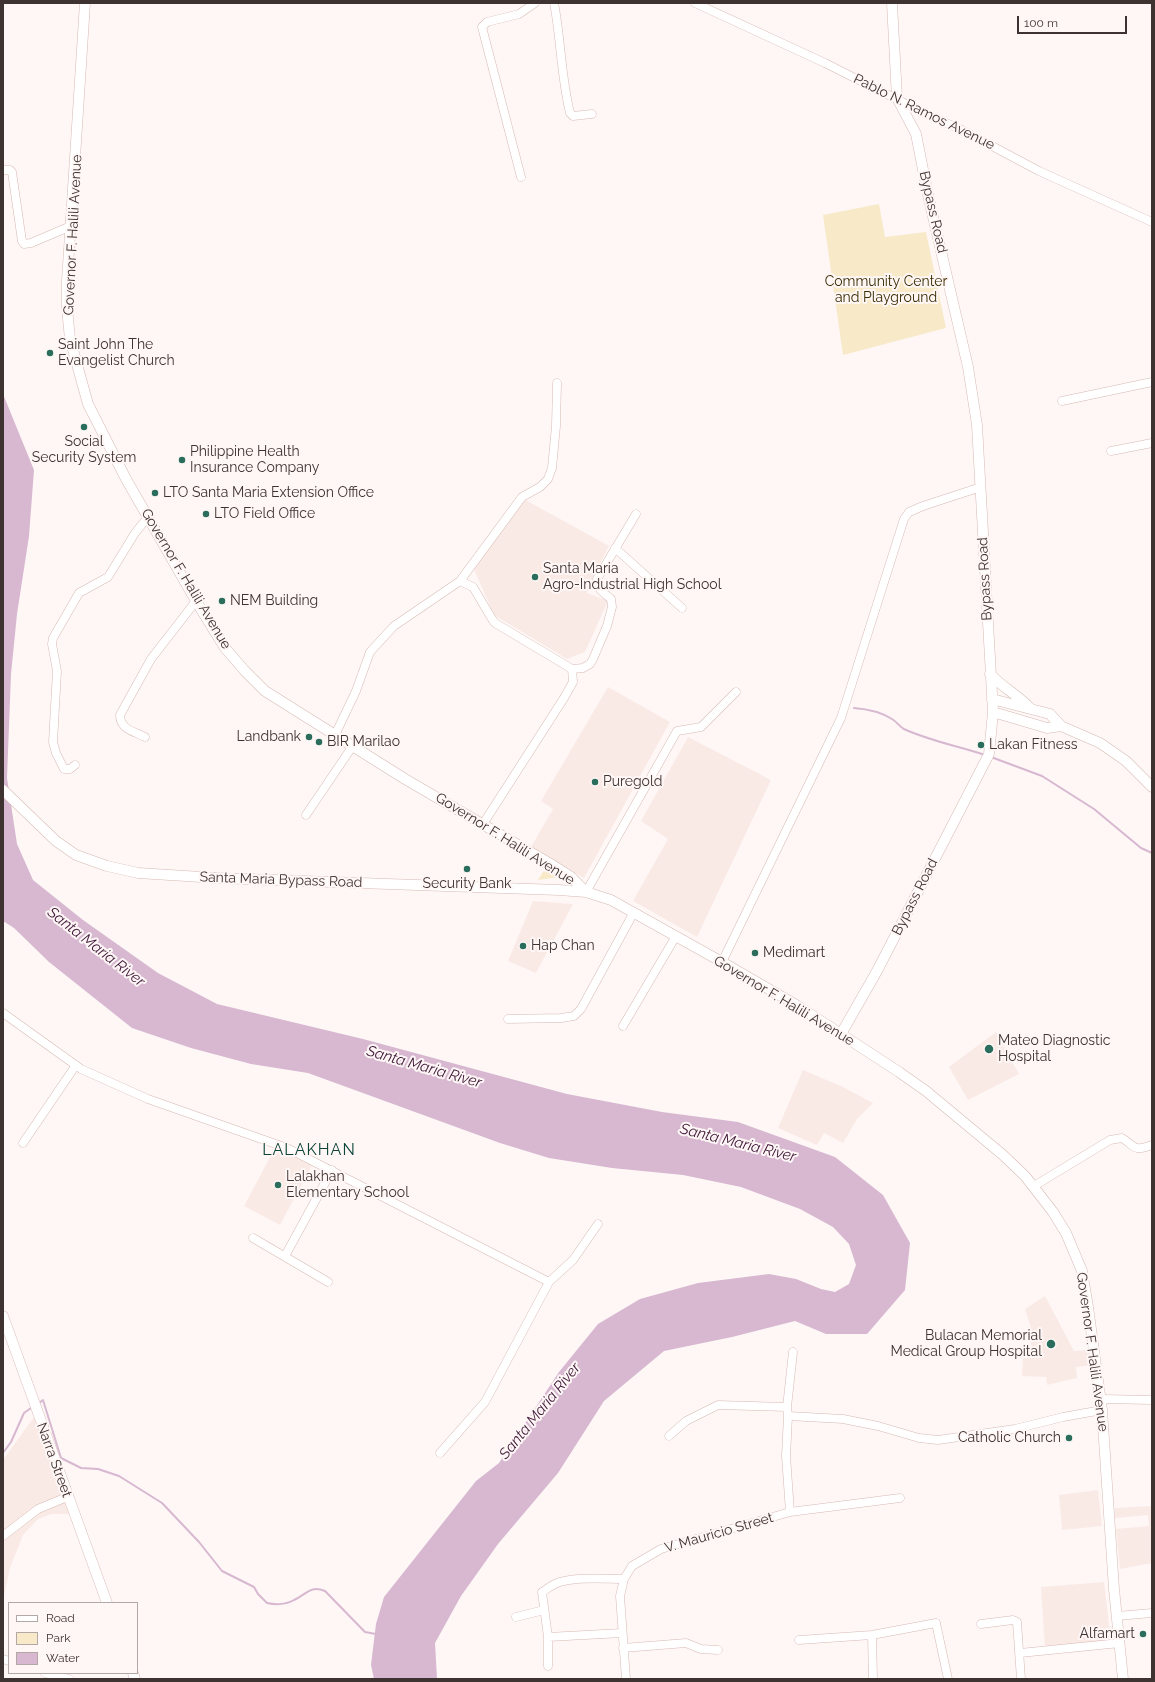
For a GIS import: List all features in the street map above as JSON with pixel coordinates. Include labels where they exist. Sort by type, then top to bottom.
[{"type":"main road","name":"Governor F. Halili Avenue","points":[[85,3],[67,308],[70,339],[88,404],[126,479],[196,601],[225,648],[264,691],[352,747],[572,877],[586,892],[611,900],[634,912],[798,1006],[841,1034],[926,1091],[1003,1155],[1034,1186],[1066,1233],[1082,1271],[1101,1399],[1123,1679]]},
{"type":"main road","points":[[892,3],[897,98]]},
{"type":"main road","name":"Bypass Road","points":[[841,1034],[877,971],[989,754],[993,712],[977,426],[968,367],[928,195],[916,134],[897,98]]},
{"type":"main road","points":[[990,674],[998,683],[1021,698],[1031,709]]},
{"type":"main road","points":[[992,699],[1050,714],[1061,726],[1100,743],[1126,761],[1152,787]]},
{"type":"main road","points":[[993,712],[1047,728],[1061,726]]},
{"type":"main road","name":"Santa Maria Bypass Road","points":[[3,790],[56,841],[76,855],[107,866],[138,873],[217,878],[586,892]]},
{"type":"main road","name":"Narra Street","points":[[3,1316],[67,1497],[107,1602]]},
{"type":"street","points":[[521,177],[482,26],[487,22],[519,14],[535,3]]},
{"type":"street","points":[[554,3],[558,25],[565,90],[570,113],[573,116],[592,114]]},
{"type":"street","name":"Pablo N. Ramos Avenue","points":[[695,3],[897,98],[928,115],[960,129],[1039,171],[1152,222]]},
{"type":"street","points":[[3,170],[8,169],[12,172],[22,240],[24,244],[31,243],[71,226]]},
{"type":"street","points":[[1062,401],[1152,382]]},
{"type":"street","points":[[334,735],[356,691],[370,652],[394,626],[460,581],[522,497],[540,487],[548,479],[552,468],[556,426],[557,384]]},
{"type":"street","points":[[1111,451],[1152,443]]},
{"type":"street","points":[[722,962],[841,718],[904,519],[909,512],[923,506],[981,487]]},
{"type":"street","points":[[460,581],[474,587],[495,623],[572,669],[583,668],[590,664],[607,626],[612,607],[611,599],[598,589],[596,584],[597,579],[636,514]]},
{"type":"street","points":[[75,765],[70,769],[64,769],[56,754],[54,742],[56,671],[52,644],[53,638],[79,593],[108,577],[135,533],[148,517]]},
{"type":"street","points":[[615,548],[682,608]]},
{"type":"street","points":[[145,737],[124,727],[120,721],[120,715],[151,659],[196,601]]},
{"type":"street","points":[[483,824],[564,698],[573,682],[572,669]]},
{"type":"street","points":[[586,892],[677,731],[701,727],[736,692]]},
{"type":"street","points":[[306,815],[352,747]]},
{"type":"street","points":[[508,1019],[561,1018],[574,1016],[581,1010],[634,912]]},
{"type":"street","points":[[623,1026],[676,936]]},
{"type":"street","points":[[3,1013],[81,1069],[148,1099],[287,1148],[549,1282]]},
{"type":"street","points":[[23,1143],[76,1065]]},
{"type":"street","points":[[1034,1186],[1110,1140],[1122,1138],[1136,1149],[1152,1145]]},
{"type":"street","points":[[284,1256],[332,1170]]},
{"type":"street","points":[[440,1453],[485,1402],[549,1282],[573,1260],[598,1224]]},
{"type":"street","points":[[253,1238],[328,1282]]},
{"type":"street","points":[[790,1512],[786,1456],[787,1407],[793,1352]]},
{"type":"street","points":[[1101,1399],[1152,1400]]},
{"type":"street","points":[[669,1436],[686,1421],[718,1404],[787,1407]]},
{"type":"street","points":[[788,1416],[842,1420],[878,1426],[919,1438],[938,1440],[1015,1429],[1063,1417],[1102,1410]]},
{"type":"street","points":[[3,1536],[38,1509],[67,1497]]},
{"type":"street","name":"V. Mauricio Street","points":[[626,1679],[620,1596],[624,1579],[632,1566],[661,1548],[790,1512],[900,1498]]},
{"type":"street","points":[[548,1666],[548,1637],[542,1592],[555,1583],[589,1578],[624,1579]]},
{"type":"street","points":[[516,1617],[544,1610]]},
{"type":"street","points":[[1117,1616],[1152,1613]]},
{"type":"street","points":[[981,1624],[1012,1620],[1017,1622],[1021,1679]]},
{"type":"street","points":[[799,1640],[872,1635],[936,1623],[948,1679]]},
{"type":"street","points":[[548,1637],[622,1633]]},
{"type":"street","points":[[872,1635],[873,1679]]},
{"type":"street","points":[[623,1648],[686,1643],[700,1649],[718,1650]]},
{"type":"street","points":[[1020,1653],[1120,1643]]},
{"type":"street","points":[[49,1674],[69,1679]]},
{"type":"shaded area","name":"Santa Maria Agro-Industrial High School","points":[[522,498],[609,546],[588,587],[587,593],[608,601],[585,652],[567,659],[494,615],[473,567]]},
{"type":"shaded area","name":"Puregold","points":[[608,687],[670,722],[584,878],[531,847],[553,809],[541,801]]},
{"type":"shaded area","points":[[688,737],[771,780],[697,937],[633,901],[668,839],[641,821]]},
{"type":"shaded area","points":[[533,901],[573,904],[536,973],[508,961]]},
{"type":"shaded area","name":"Mateo Diagnostic Hospital","points":[[996,1032],[1019,1074],[968,1100],[949,1067]]},
{"type":"shaded area","points":[[803,1070],[843,1087],[873,1103],[857,1119],[843,1143],[824,1133],[817,1145],[778,1128]]},
{"type":"shaded area","name":"Lalakhan Elementary School","points":[[275,1148],[312,1165],[280,1225],[244,1206]]},
{"type":"shaded area","name":"Bulacan Memorial Medical Group Hospital","points":[[1045,1296],[1074,1351],[1091,1350],[1093,1365],[1076,1367],[1077,1378],[1047,1385],[1046,1377],[1022,1376],[1023,1358],[1034,1358],[1030,1339],[1033,1335],[1025,1309]]},
{"type":"shaded area","points":[[34,1417],[69,1514],[51,1514],[38,1519],[23,1535],[10,1568],[3,1600],[3,1460]]},
{"type":"shaded area","points":[[1098,1490],[1102,1526],[1062,1530],[1059,1495]]},
{"type":"shaded area","points":[[1152,1506],[1152,1563],[1120,1569],[1116,1529],[1149,1526],[1148,1515],[1115,1518],[1115,1508]]},
{"type":"shaded area","points":[[1104,1582],[1111,1641],[1045,1649],[1041,1587]]},
{"type":"green space","name":"Community Center and Playground","points":[[879,204],[885,237],[926,232],[946,328],[843,355],[823,215]]},
{"type":"green space","points":[[545,869],[559,877],[538,880]]},
{"type":"water","name":"Santa Maria River","points":[[3,394],[34,470],[29,536],[17,614],[11,674],[7,778],[17,844],[33,880],[83,920],[158,973],[217,1004],[363,1039],[567,1094],[662,1112],[738,1122],[835,1157],[883,1195],[910,1243],[905,1290],[867,1334],[826,1334],[795,1321],[732,1337],[664,1351],[604,1401],[558,1473],[498,1544],[461,1596],[435,1643],[437,1679],[374,1679],[371,1665],[376,1624],[384,1597],[476,1481],[499,1463],[559,1372],[598,1324],[640,1299],[698,1283],[769,1274],[796,1279],[821,1289],[835,1292],[849,1284],[856,1265],[849,1244],[833,1227],[800,1209],[741,1187],[683,1175],[612,1168],[549,1158],[500,1143],[308,1073],[251,1064],[191,1048],[132,1028],[49,962],[14,928],[3,921]]},
{"type":"waterway","points":[[854,708],[879,713],[892,719],[904,729],[914,733],[985,755]]},
{"type":"waterway","points":[[991,757],[1042,776],[1094,809],[1141,848],[1152,853]]},
{"type":"waterway","points":[[39,1403],[43,1400],[61,1458],[81,1468],[98,1469],[119,1476],[162,1503],[199,1542],[222,1571],[254,1587],[258,1594],[267,1603],[284,1604],[291,1602],[309,1591],[320,1589],[325,1591],[365,1632],[376,1634]]},
{"type":"waterway","points":[[3,1453],[11,1442],[24,1413],[31,1408]]},
{"type":"place","name":"Saint John The Evangelist Church","points":[[50,353]]},
{"type":"place","name":"Social Security System","points":[[84,427]]},
{"type":"place","name":"Philippine Health Insurance Company","points":[[182,460]]},
{"type":"place","name":"LTO Santa Maria Extension Office","points":[[155,493]]},
{"type":"place","name":"LTO Field Office","points":[[206,514]]},
{"type":"place","name":"Santa Maria Agro-Industrial High School","points":[[535,577]]},
{"type":"place","name":"NEM Building","points":[[222,601]]},
{"type":"place","name":"Landbank","points":[[309,737]]},
{"type":"place","name":"BIR Marilao","points":[[319,742]]},
{"type":"place","name":"Lakan Fitness","points":[[981,745]]},
{"type":"place","name":"Puregold","points":[[595,782]]},
{"type":"place","name":"Security Bank","points":[[467,869]]},
{"type":"place","name":"Hap Chan","points":[[523,946]]},
{"type":"place","name":"Medimart","points":[[755,953]]},
{"type":"place","name":"Mateo Diagnostic Hospital","points":[[989,1049]]},
{"type":"place","name":"Lalakhan Elementary School","points":[[278,1185]]},
{"type":"place","name":"Bulacan Memorial Medical Group Hospital","points":[[1051,1344]]},
{"type":"place","name":"Catholic Church","points":[[1069,1438]]},
{"type":"place","name":"Alfamart","points":[[1143,1634]]},
{"type":"district","name":"LALAKHAN","points":[[309,1150]]}]
